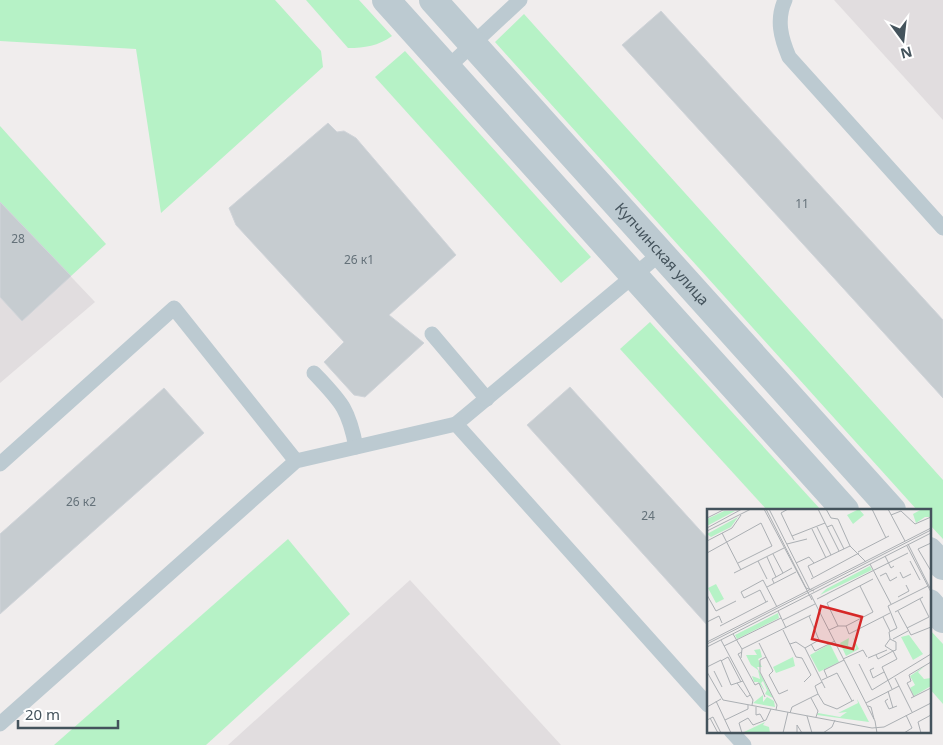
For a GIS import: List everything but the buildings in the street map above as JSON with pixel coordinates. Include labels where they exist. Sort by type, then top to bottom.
[{"type":"street","points":[[386,0],[844,509]]},
{"type":"street","name":"Купчинская улица","points":[[433,0],[891,509]]},
{"type":"street","points":[[930,552],[943,566]]},
{"type":"street","points":[[930,604],[943,619]]},
{"type":"lane","points":[[447,68],[520,0]]},
{"type":"lane","points":[[785,0],[779,24],[782,41],[789,57],[943,228]]},
{"type":"lane","points":[[0,724],[296,461],[456,424],[635,277],[661,253]]},
{"type":"lane","points":[[0,464],[174,308],[296,461]]},
{"type":"lane","points":[[432,334],[487,399]]},
{"type":"lane","points":[[314,373],[342,402],[351,422],[356,447]]},
{"type":"lane","points":[[456,424],[707,704]]},
{"type":"lane","points":[[733,732],[744,745]]},
{"type":"shaded area","points":[[834,0],[943,0],[943,120]]},
{"type":"shaded area","points":[[0,202],[95,302],[0,383]]},
{"type":"shaded area","points":[[410,580],[561,745],[228,745]]},
{"type":"green space","points":[[0,0],[275,0],[321,51],[323,67],[161,213],[136,49],[0,41]]},
{"type":"green space","points":[[306,0],[359,0],[392,36],[371,46],[348,48]]},
{"type":"green space","points":[[524,14],[943,480],[943,539],[930,525],[930,509],[916,509],[495,42]]},
{"type":"green space","points":[[405,51],[591,257],[561,283],[375,77]]},
{"type":"green space","points":[[0,126],[106,244],[71,276],[0,202]]},
{"type":"green space","points":[[650,322],[820,509],[766,509],[620,349]]},
{"type":"green space","points":[[288,539],[350,614],[206,745],[54,745]]},
{"type":"green space","points":[[930,630],[943,644],[943,704],[930,689]]}]
